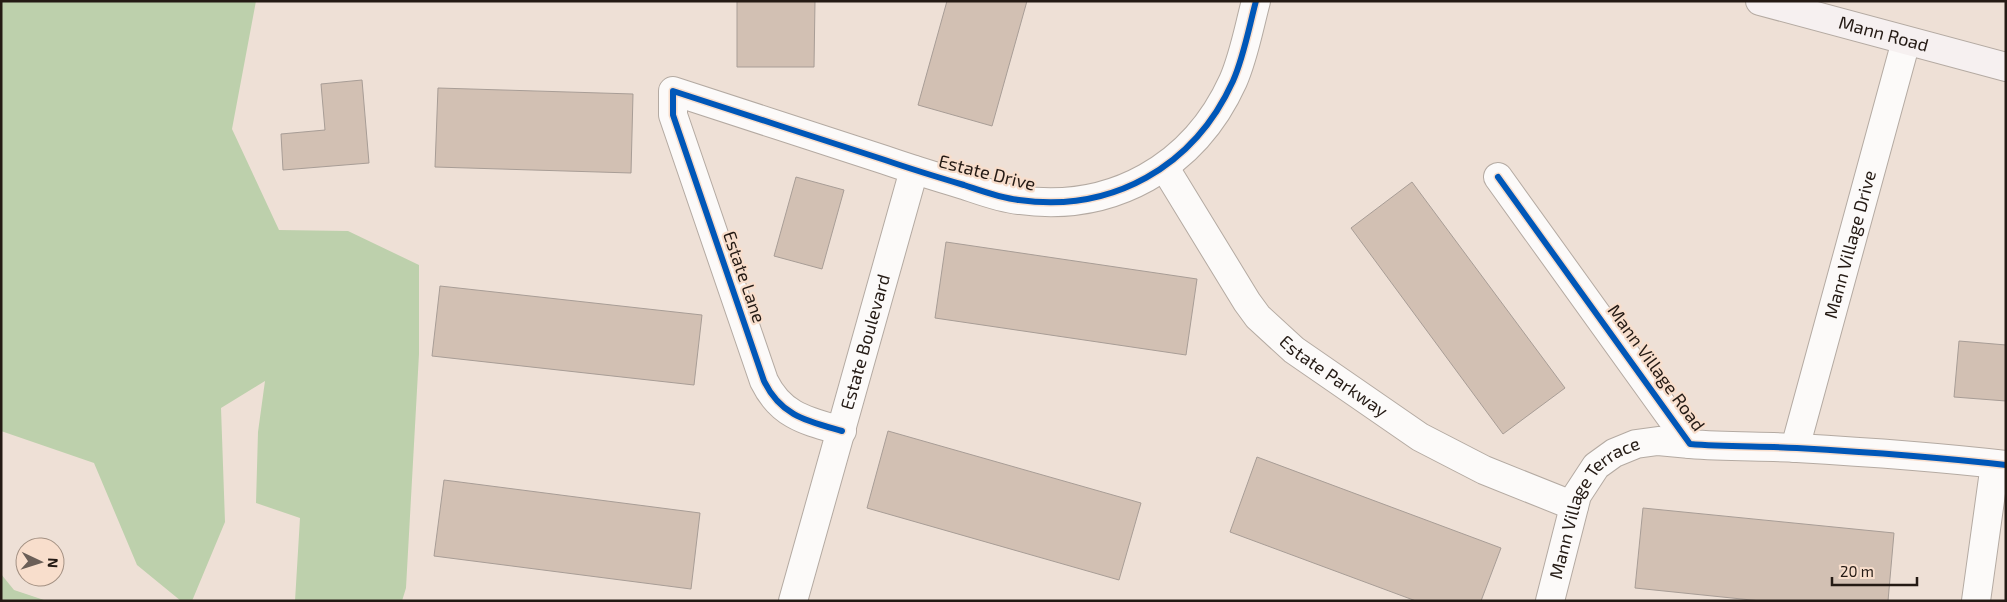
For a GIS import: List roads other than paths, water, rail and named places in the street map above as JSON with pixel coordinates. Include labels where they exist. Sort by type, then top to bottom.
[{"type":"main road","name":"Mann Road","points":[[1760,1],[2006,67]]},
{"type":"street","name":"Estate Drive","points":[[673,90],[914,170],[1004,197],[1031,202],[1080,200],[1120,190],[1144,180],[1165,168],[1204,129],[1219,107],[1236,72],[1256,1]]},
{"type":"street","name":"Mann Village Drive","points":[[1795,448],[1906,41]]},
{"type":"street","name":"Estate Lane","points":[[673,90],[673,115],[764,381],[775,400],[793,415],[806,421],[842,431]]},
{"type":"street","name":"Estate Parkway","points":[[1165,168],[1258,318],[1294,350],[1420,437],[1451,454],[1574,506]]},
{"type":"street","name":"Estate Boulevard","points":[[793,601],[914,170]]},
{"type":"street","name":"Mann Village Road","points":[[1498,177],[1690,444],[1795,448],[1932,457],[2000,465]]},
{"type":"street","name":"Mann Village Terrace","points":[[1550,601],[1577,495],[1596,466],[1614,453],[1648,442],[1690,444]]},
{"type":"street","points":[[1976,601],[2000,465]]}]
